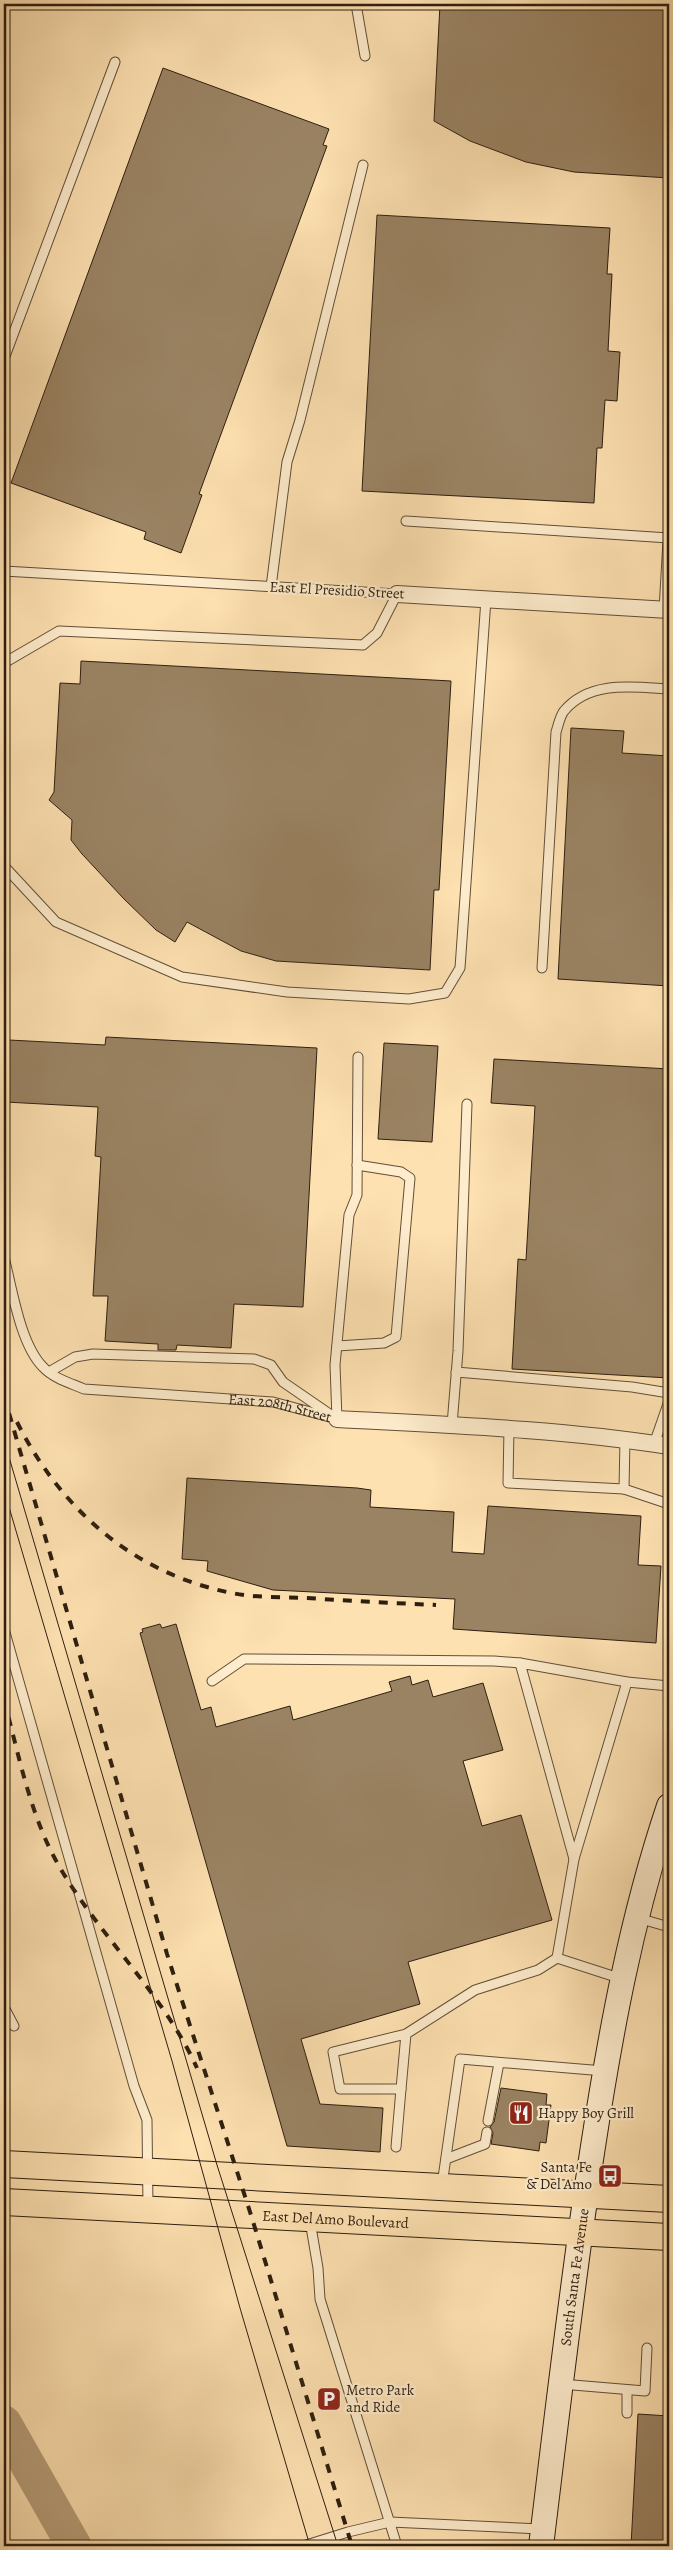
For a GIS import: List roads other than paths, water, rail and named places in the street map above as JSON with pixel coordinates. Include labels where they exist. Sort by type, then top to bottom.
[{"type":"main road","name":"South Santa Fe Avenue","points":[[542,2538],[580,2232],[605,2071],[622,1979],[636,1918],[652,1858],[669,1806]]},
{"type":"main road","points":[[4,2164],[669,2199]]},
{"type":"main road","name":"East Del Amo Boulevard","points":[[4,2202],[669,2237]]},
{"type":"street","name":"East El Presidio Street","points":[[397,594],[667,610]]},
{"type":"street","name":"East 208th Street","points":[[337,1419],[509,1428],[625,1439],[662,1445]]},
{"type":"lane","points":[[356,4],[365,56]]},
{"type":"lane","points":[[4,359],[115,62]]},
{"type":"lane","points":[[271,587],[287,462],[300,420],[363,165]]},
{"type":"lane","points":[[406,521],[669,538]]},
{"type":"lane","points":[[667,610],[669,523]]},
{"type":"lane","name":"East El Presidio Street","points":[[4,571],[397,594]]},
{"type":"lane","points":[[4,663],[60,630],[363,645],[377,633],[397,594]]},
{"type":"lane","points":[[4,866],[56,922],[182,977],[287,992],[409,999],[445,993],[460,968],[486,599]]},
{"type":"lane","points":[[542,968],[556,732],[564,712],[585,693],[618,686],[669,688]]},
{"type":"lane","points":[[337,1419],[335,1365],[350,1215],[357,1195],[358,1057]]},
{"type":"lane","points":[[452,1425],[456,1372],[467,1104]]},
{"type":"lane","points":[[337,1346],[384,1343],[396,1337],[410,1178],[401,1172],[357,1165]]},
{"type":"lane","name":"East 208th Street","points":[[4,1257],[29,1346],[43,1367],[63,1380],[84,1388],[273,1402],[337,1419]]},
{"type":"lane","points":[[49,1372],[75,1357],[93,1354],[254,1360],[271,1365],[283,1382],[337,1419]]},
{"type":"lane","points":[[456,1372],[632,1387],[669,1394]]},
{"type":"lane","points":[[662,1445],[669,1401]]},
{"type":"lane","points":[[509,1428],[508,1484],[624,1489],[669,1504]]},
{"type":"lane","points":[[624,1489],[625,1439]]},
{"type":"lane","points":[[4,1628],[134,2086],[147,2120],[148,2210]]},
{"type":"lane","points":[[212,1681],[244,1659],[494,1661],[520,1663],[627,1682],[669,1686]]},
{"type":"lane","points":[[520,1663],[574,1859]]},
{"type":"lane","points":[[401,2089],[340,2089],[333,2052],[406,2034],[475,1990],[538,1970],[556,1958],[574,1859],[627,1682]]},
{"type":"lane","points":[[636,1918],[669,1927]]},
{"type":"lane","points":[[556,1958],[622,1979]]},
{"type":"lane","points":[[4,2007],[14,2026]]},
{"type":"lane","points":[[396,2147],[406,2034]]},
{"type":"lane","points":[[442,2187],[460,2059],[605,2071]]},
{"type":"lane","points":[[488,2121],[499,2063]]},
{"type":"lane","points":[[446,2159],[485,2144],[487,2132]]},
{"type":"lane","points":[[310,2218],[320,2300],[397,2546]]},
{"type":"lane","points":[[560,2384],[645,2391],[647,2348]]},
{"type":"lane","points":[[627,2391],[627,2413]]},
{"type":"lane","points":[[303,2546],[348,2532],[390,2522],[542,2538]]},
{"type":"waterway","points":[[4,2423],[74,2546]]},
{"type":"tram line","points":[[4,1440],[217,2165],[338,2546]]},
{"type":"tram line","points":[[4,1490],[172,2061],[240,2308],[310,2546]]},
{"type":"railway","points":[[4,1396],[167,1954],[251,2215],[352,2546]]},
{"type":"railway","points":[[17,1422],[34,1453],[77,1508],[102,1532],[130,1552],[160,1569],[192,1582],[227,1592],[247,1595],[436,1605]]},
{"type":"railway","points":[[4,1700],[20,1764],[40,1827],[49,1847],[75,1892],[167,2015],[197,2068]]},
{"type":"place","name":"Happy Boy Grill","points":[[521,2113]]},
{"type":"place","name":"Santa Fe & Del Amo","points":[[610,2176]]},
{"type":"place","name":"Metro Park and Ride","points":[[329,2399]]}]
